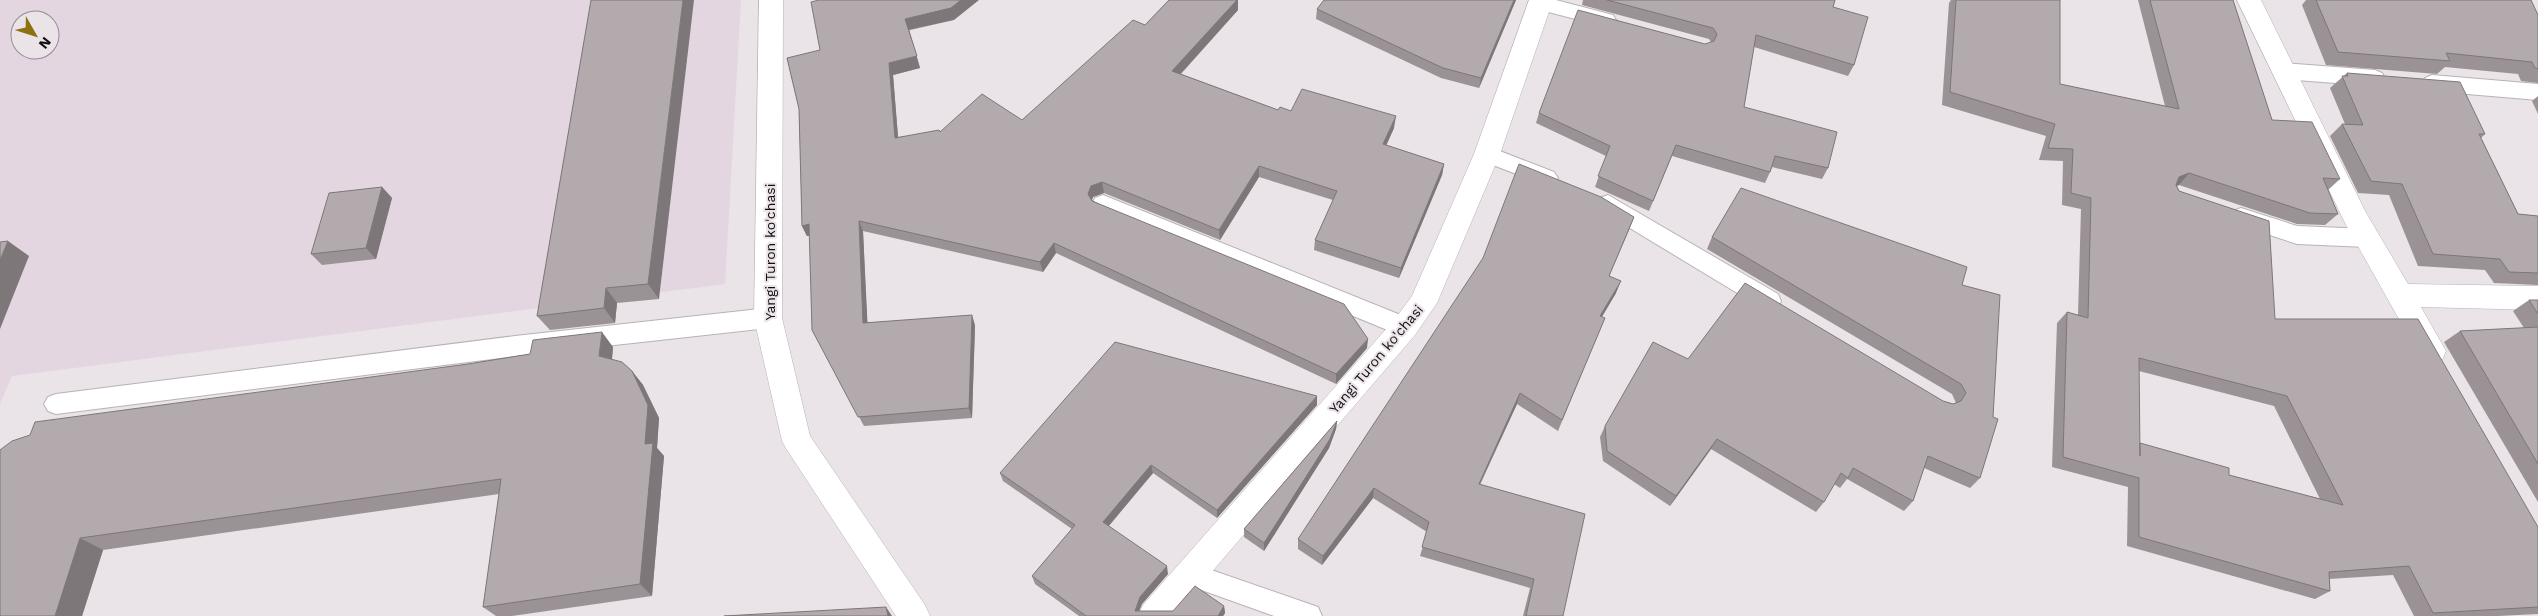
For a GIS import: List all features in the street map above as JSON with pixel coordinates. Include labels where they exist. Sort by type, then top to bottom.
[{"type":"street","name":"Yangi Turon ko'chasi","points":[[771,0],[768,318],[797,441],[914,616]]},
{"type":"street","points":[[2249,0],[2367,238],[2444,371]]},
{"type":"street","name":"Yangi Turon ko'chasi","points":[[1154,616],[1405,328],[1423,303],[1487,154],[1541,2]]},
{"type":"street","points":[[2400,294],[2538,298]]},
{"type":"lane","points":[[1541,2],[1625,26]]},
{"type":"lane","points":[[2283,71],[2538,92]]},
{"type":"lane","points":[[1487,154],[1605,202],[1790,312]]},
{"type":"lane","points":[[1103,204],[1405,328]]},
{"type":"lane","points":[[2224,211],[2297,235],[2367,238]]},
{"type":"lane","points":[[56,404],[506,347],[768,318]]},
{"type":"lane","points":[[1191,575],[1310,616]]},
{"type":"shaded area","points":[[0,0],[741,0],[725,284],[12,376],[0,404]]},
{"type":"building","points":[[591,0],[683,0],[648,284],[606,288],[604,308],[537,316]]},
{"type":"building","points":[[819,0],[961,0],[951,8],[905,19],[917,56],[889,63],[895,138],[939,130],[940,132],[982,94],[1022,120],[1133,20],[1145,25],[1169,0],[1237,0],[1172,71],[1278,110],[1280,107],[1291,111],[1302,89],[1396,116],[1383,144],[1444,164],[1401,268],[1315,240],[1337,191],[1259,166],[1219,230],[1102,182],[1091,186],[1088,194],[1092,201],[1344,304],[1368,339],[1336,374],[1054,243],[1040,262],[859,221],[863,323],[972,315],[969,408],[858,417],[812,330],[809,224],[802,226],[799,109],[787,58],[820,50],[811,2]]},
{"type":"building","points":[[1324,0],[1514,0],[1481,78],[1443,68],[1317,9]]},
{"type":"building","points":[[1607,0],[1835,0],[1833,7],[1868,17],[1854,65],[1756,35],[1744,107],[1837,132],[1828,168],[1775,156],[1770,172],[1676,145],[1653,201],[1598,176],[1610,146],[1539,113],[1578,10],[1705,44],[1714,41],[1717,34],[1713,28]]},
{"type":"building","points":[[1956,0],[2060,0],[2060,84],[2179,109],[2150,0],[2233,0],[2272,120],[2312,122],[2340,179],[2323,178],[2338,214],[2310,213],[2189,173],[2179,177],[2176,185],[2179,191],[2269,221],[2275,319],[2418,319],[2538,527],[2538,607],[2433,613],[2409,566],[2329,572],[2330,591],[2139,537],[2139,478],[2063,457],[2067,312],[2088,318],[2091,198],[2071,193],[2073,149],[2048,148],[2055,124],[1950,92]],"holes":[[[2139,358],[2287,396],[2343,505],[2229,475],[2229,468],[2140,443],[2140,456]]]},
{"type":"building","points":[[2316,0],[2531,0],[2538,15],[2538,69],[2535,68],[2532,62],[2446,53],[2450,61],[2338,52]]},
{"type":"building","points":[[2347,73],[2460,82],[2485,134],[2479,134],[2518,214],[2538,216],[2538,273],[2509,272],[2500,259],[2433,254],[2402,184],[2371,181],[2342,124],[2363,125],[2342,76],[2348,76]]},
{"type":"building","points":[[1519,164],[1601,197],[1634,217],[1609,276],[1621,281],[1600,316],[1605,318],[1562,420],[1520,393],[1479,484],[1585,514],[1563,616],[1526,616],[1534,579],[1422,547],[1429,522],[1374,488],[1323,556],[1298,539],[1483,258]]},
{"type":"building","points":[[382,187],[366,248],[311,254],[329,193]]},
{"type":"building","points":[[1741,188],[1967,267],[1962,285],[2000,295],[1993,417],[1998,419],[1980,478],[1928,456],[1913,501],[1853,468],[1848,478],[1841,473],[1824,502],[1717,439],[1676,496],[1607,451],[1605,426],[1653,342],[1688,359],[1745,283],[1943,401],[1953,404],[1961,401],[1966,393],[1961,384],[1712,237]]},
{"type":"building","points":[[8,241],[0,260],[0,242]]},
{"type":"building","points":[[2529,300],[2538,300],[2538,314]]},
{"type":"building","points":[[2538,327],[2538,464],[2460,331]]},
{"type":"building","points":[[602,332],[599,356],[622,362],[632,371],[648,405],[645,444],[653,443],[640,584],[483,607],[501,479],[80,538],[55,616],[0,616],[0,450],[12,441],[30,435],[35,422],[468,364],[530,354],[533,340]]},
{"type":"building","points":[[1115,342],[1317,396],[1217,510],[1151,465],[1103,522],[1167,566],[1140,597],[1135,611],[1173,611],[1195,586],[1224,606],[1218,616],[1086,616],[1032,576],[1075,525],[1000,473]]},
{"type":"building","points":[[1337,421],[1330,439],[1264,543],[1244,529]]},
{"type":"building","points":[[886,607],[888,616],[724,616]]}]
